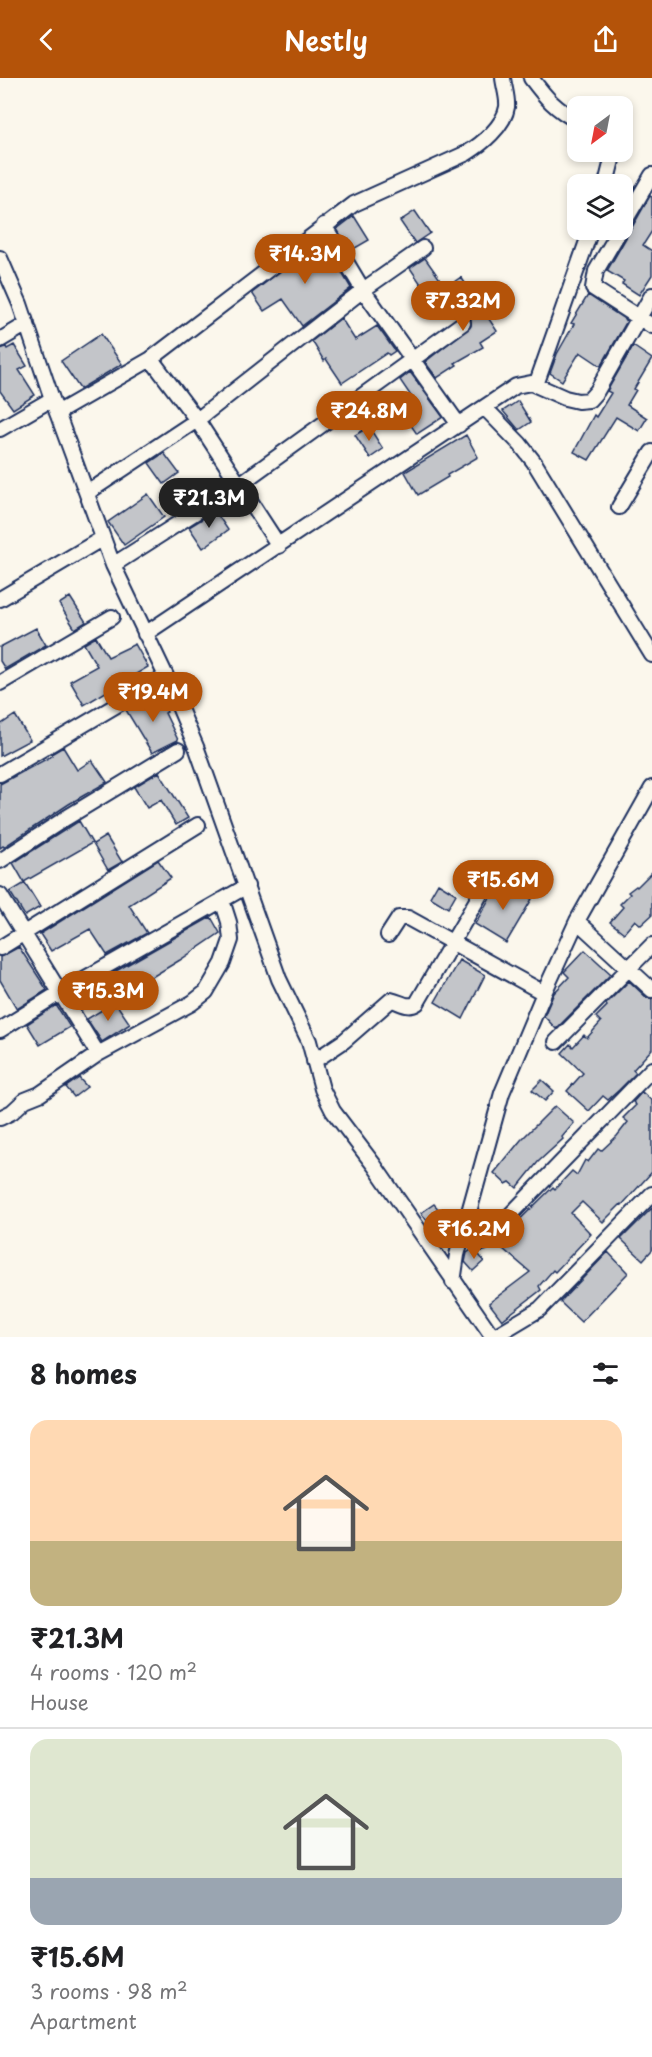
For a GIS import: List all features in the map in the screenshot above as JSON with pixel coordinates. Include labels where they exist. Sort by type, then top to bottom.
[{"type":"street","points":[[57,413],[151,359],[354,204],[478,146],[500,122],[507,108],[503,78]]},
{"type":"street","points":[[531,78],[549,102],[567,115]]},
{"type":"street","points":[[633,207],[652,175]]},
{"type":"street","points":[[324,225],[363,290],[459,425]]},
{"type":"street","points":[[536,385],[587,240]]},
{"type":"street","points":[[614,240],[597,271],[593,288],[645,315],[652,326]]},
{"type":"street","points":[[87,493],[198,420],[363,290],[423,248]]},
{"type":"street","points":[[0,258],[27,324],[113,565],[166,676],[197,749],[248,886],[279,979],[309,1041],[322,1089],[333,1111],[493,1337],[540,1309],[652,1194]]},
{"type":"street","points":[[145,633],[279,546],[516,386],[531,383],[565,398],[578,401],[589,400],[645,315],[652,295]]},
{"type":"street","points":[[113,565],[240,484],[463,323]]},
{"type":"street","points":[[0,340],[27,324]]},
{"type":"street","points":[[151,359],[198,420],[279,546]]},
{"type":"street","points":[[0,429],[52,399]]},
{"type":"street","points":[[485,408],[534,462],[652,655]]},
{"type":"street","points":[[619,507],[652,452]]},
{"type":"street","points":[[0,599],[103,538]]},
{"type":"street","points":[[0,683],[112,617]]},
{"type":"street","points":[[0,774],[166,676]]},
{"type":"street","points":[[0,861],[178,750]]},
{"type":"street","points":[[453,1282],[457,1255],[502,1093],[577,921],[652,788]]},
{"type":"street","points":[[0,948],[198,825]]},
{"type":"street","points":[[0,1030],[248,886]]},
{"type":"street","points":[[314,1062],[344,1041],[391,1000],[413,1006],[417,1003],[485,886]]},
{"type":"street","points":[[0,895],[98,1054]]},
{"type":"street","points":[[0,1118],[98,1054],[192,1003],[206,992],[223,963],[231,940],[229,922],[222,900]]},
{"type":"street","points":[[388,935],[399,918],[403,917],[544,993]]},
{"type":"street","points":[[577,921],[652,990]]},
{"type":"street","points":[[556,1042],[652,945]]},
{"type":"street","points":[[483,1243],[652,1069]]},
{"type":"building","points":[[650,196],[652,197],[652,231],[643,245],[652,251],[652,275],[639,295],[622,284],[624,281],[607,271],[625,240],[633,240],[633,226]]},
{"type":"building","points":[[415,211],[430,233],[415,243],[400,221]]},
{"type":"building","points":[[354,216],[369,240],[350,251],[337,229]]},
{"type":"building","points":[[324,243],[351,288],[302,326],[283,299],[264,311],[252,293]]},
{"type":"building","points":[[425,258],[442,282],[427,293],[410,268]]},
{"type":"building","points":[[461,277],[497,331],[480,342],[483,347],[455,363],[457,365],[437,378],[425,362],[471,326],[471,318],[466,315],[447,287]]},
{"type":"building","points":[[588,295],[627,321],[601,366],[580,352],[562,381],[550,373],[557,354],[574,324],[571,323]]},
{"type":"building","points":[[341,318],[355,340],[377,326],[395,351],[389,355],[387,353],[342,383],[326,359],[324,361],[312,341]]},
{"type":"building","points":[[101,334],[122,364],[80,389],[61,361]]},
{"type":"building","points":[[14,345],[27,366],[19,370],[35,395],[13,409],[0,391],[0,349],[6,347],[7,349]]},
{"type":"building","points":[[633,346],[652,359],[627,405],[647,418],[639,431],[616,417],[589,460],[574,452],[594,415],[596,417],[611,393],[607,391]]},
{"type":"building","points":[[410,372],[443,417],[417,434],[401,411],[415,402],[400,380]]},
{"type":"building","points":[[518,401],[531,422],[519,430],[503,411]]},
{"type":"building","points":[[369,427],[383,449],[370,458],[355,435]]},
{"type":"building","points":[[466,435],[478,457],[418,495],[405,472]]},
{"type":"building","points":[[164,453],[179,473],[164,484],[149,463]]},
{"type":"building","points":[[148,494],[164,517],[124,545],[108,522]]},
{"type":"building","points":[[215,511],[228,530],[203,548],[189,527]]},
{"type":"building","points":[[70,597],[86,622],[75,629],[59,604]]},
{"type":"building","points":[[36,628],[46,645],[5,669],[0,661],[0,647]]},
{"type":"building","points":[[96,637],[108,657],[135,644],[148,667],[84,705],[70,681],[97,666],[84,644]]},
{"type":"building","points":[[156,692],[178,740],[152,753],[126,710]]},
{"type":"building","points":[[15,715],[30,740],[0,756],[0,725]]},
{"type":"building","points":[[63,747],[77,770],[92,760],[107,782],[0,848],[0,784],[52,756],[51,754]]},
{"type":"building","points":[[159,772],[188,818],[176,825],[161,800],[147,808],[134,787]]},
{"type":"building","points":[[79,821],[92,843],[24,882],[13,863]]},
{"type":"building","points":[[106,836],[122,862],[108,870],[93,844]]},
{"type":"building","points":[[158,860],[171,878],[129,905],[147,933],[107,955],[90,929],[51,951],[40,934]]},
{"type":"building","points":[[652,872],[652,915],[641,925],[635,920],[624,933],[610,922],[623,907],[620,904],[630,894],[628,892],[637,887]]},
{"type":"building","points":[[500,880],[532,899],[506,943],[475,924]]},
{"type":"building","points":[[25,883],[40,907],[25,916],[10,892]]},
{"type":"building","points":[[438,883],[456,894],[448,908],[430,897]]},
{"type":"building","points":[[211,917],[220,933],[114,1000],[102,979]]},
{"type":"building","points":[[19,947],[47,990],[17,1009],[0,980],[0,957]]},
{"type":"building","points":[[585,950],[611,974],[556,1029],[544,1016],[554,993],[569,977],[564,972]]},
{"type":"building","points":[[459,960],[485,975],[463,1019],[435,1002]]},
{"type":"building","points":[[629,981],[646,997],[652,999],[652,1049],[633,1070],[636,1073],[619,1090],[608,1100],[603,1096],[589,1111],[567,1091],[583,1073],[562,1053],[570,1044],[573,1047],[584,1035],[587,1038],[601,1022],[596,1017]]},
{"type":"building","points":[[115,1002],[130,1024],[102,1042],[87,1019]]},
{"type":"building","points":[[56,1005],[70,1027],[40,1045],[27,1024]]},
{"type":"building","points":[[79,1078],[87,1087],[74,1097],[66,1087]]},
{"type":"building","points":[[542,1080],[554,1091],[545,1101],[532,1090]]},
{"type":"building","points":[[642,1092],[652,1101],[652,1172],[603,1222],[582,1202],[571,1213],[591,1234],[555,1272],[553,1270],[539,1286],[541,1290],[502,1320],[489,1303],[530,1272],[496,1243],[553,1187],[555,1189],[572,1171],[577,1175],[585,1160],[588,1162],[598,1149],[601,1151],[617,1136],[628,1122],[623,1118],[636,1105],[633,1102]]},
{"type":"building","points":[[555,1106],[574,1123],[562,1137],[563,1139],[538,1162],[517,1188],[510,1182],[506,1184],[494,1173],[521,1140]]},
{"type":"building","points":[[434,1204],[449,1221],[443,1225],[448,1232],[440,1238],[421,1213]]},
{"type":"building","points":[[652,1208],[652,1250],[643,1260],[621,1239]]},
{"type":"building","points":[[475,1250],[484,1261],[473,1271],[465,1262],[467,1253]]},
{"type":"building","points":[[608,1252],[628,1273],[581,1322],[560,1302]]}]
